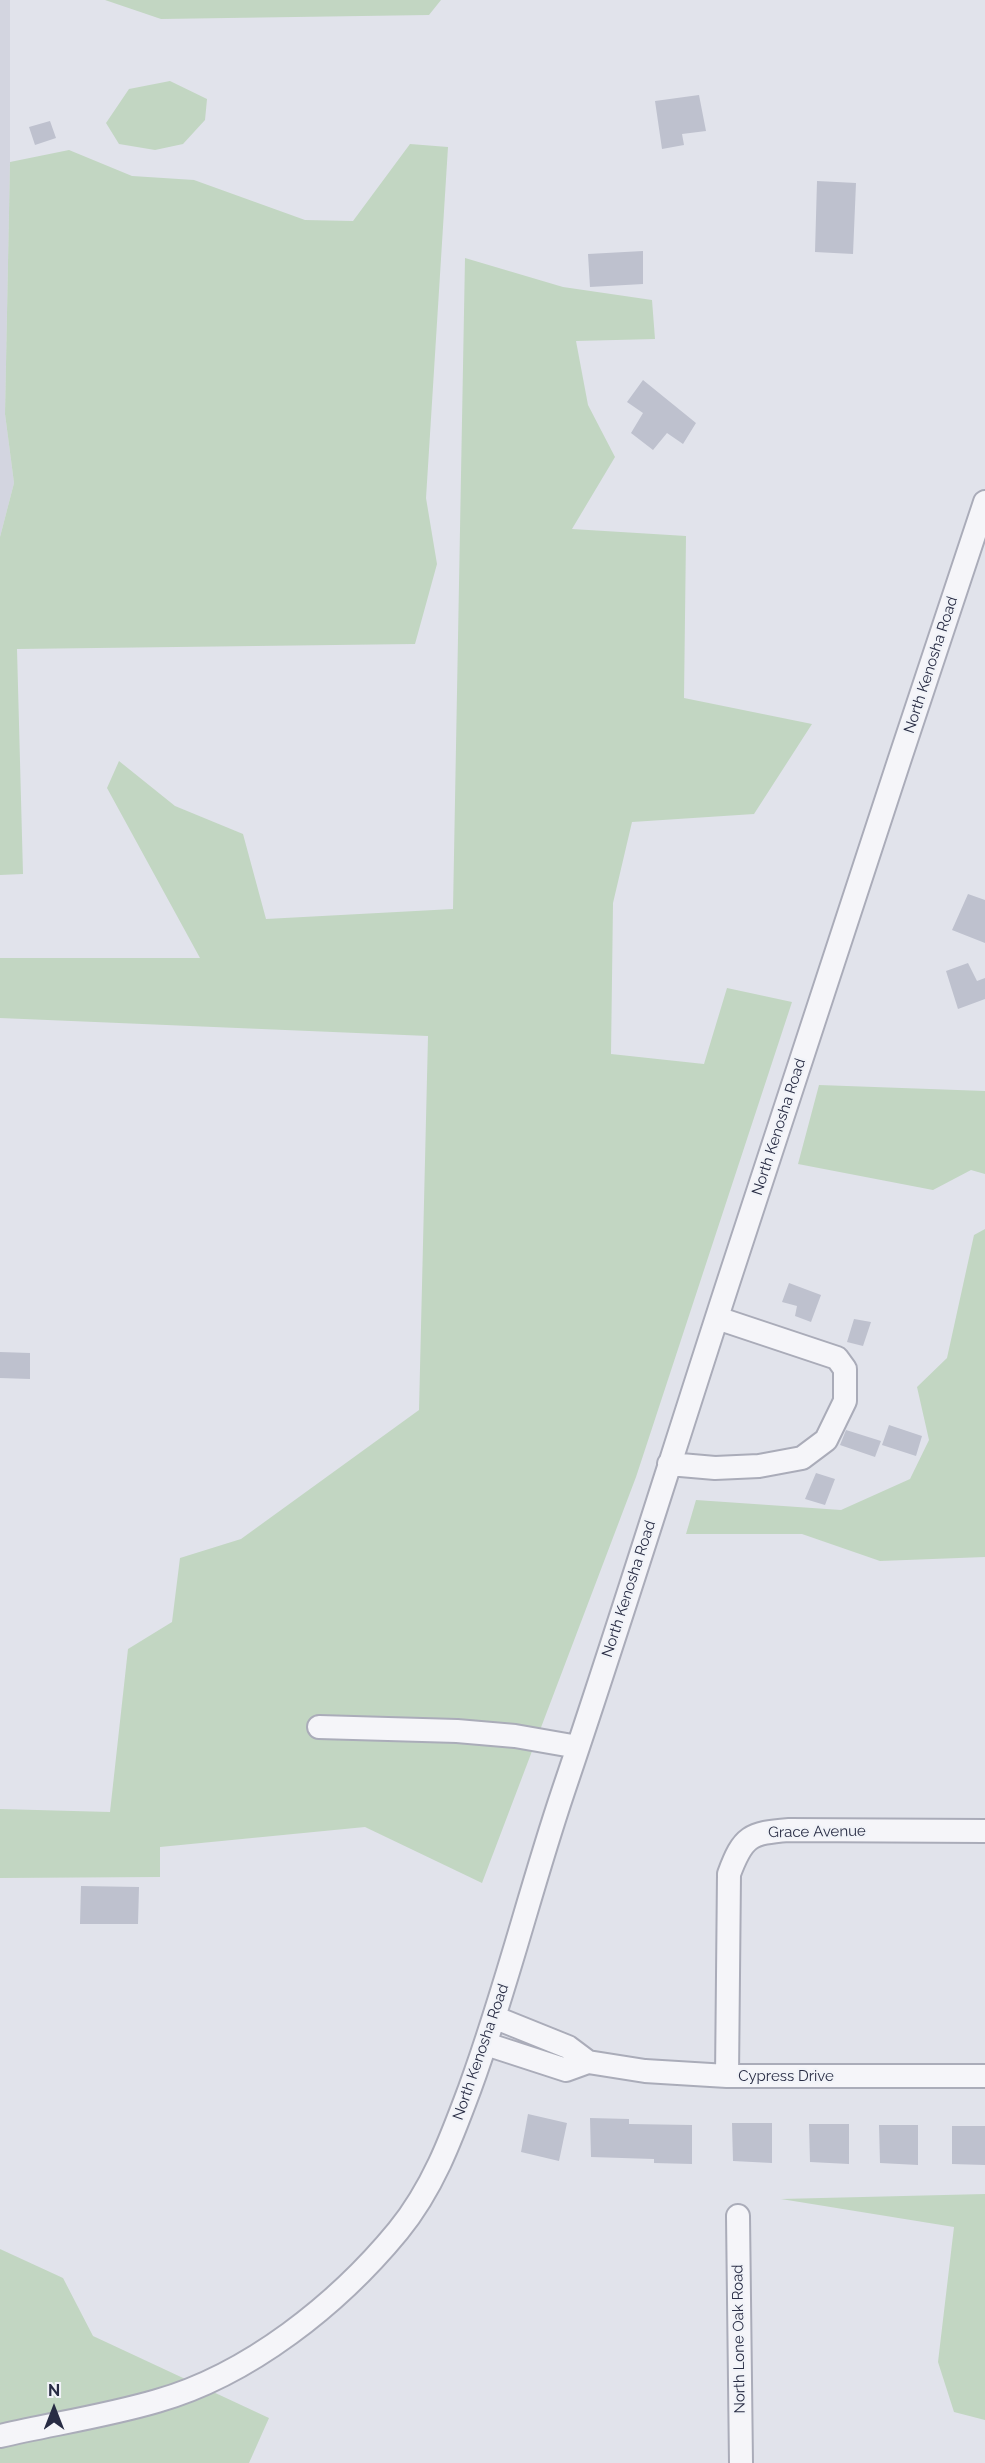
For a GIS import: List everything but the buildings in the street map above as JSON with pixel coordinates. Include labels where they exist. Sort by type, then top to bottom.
[{"type":"street","name":"North Kenosha Road","points":[[0,2436],[159,2401],[206,2383],[246,2362],[283,2337],[346,2288],[396,2233],[419,2203],[446,2150],[496,2018],[548,1840],[669,1464],[985,502]]},
{"type":"street","points":[[669,1464],[715,1468],[759,1466],[802,1458],[826,1440],[845,1401],[845,1369],[837,1358],[717,1318]]},
{"type":"street","points":[[319,1727],[457,1731],[515,1736],[578,1747]]},
{"type":"street","name":"Grace Avenue","points":[[727,2076],[729,1874],[739,1848],[760,1832],[789,1830],[985,1831]]},
{"type":"street","name":"Cypress Drive","points":[[496,2018],[568,2046],[588,2062]]},
{"type":"street","name":"Cypress Drive","points":[[486,2044],[566,2070],[588,2062],[645,2071],[727,2076],[985,2076]]},
{"type":"street","name":"North Lone Oak Road","points":[[738,2216],[741,2463]]},
{"type":"shaded area","points":[[0,0],[10,0],[10,162],[5,414],[14,483],[0,537]]},
{"type":"green space","points":[[105,0],[441,0],[429,15],[161,19]]},
{"type":"green space","points":[[170,81],[207,99],[205,120],[183,144],[155,150],[119,144],[106,123],[129,89]]},
{"type":"green space","points":[[410,144],[448,147],[426,498],[437,564],[415,644],[17,649],[23,874],[0,875],[0,537],[14,483],[5,414],[10,162],[69,150],[132,176],[194,180],[305,220],[353,221]]},
{"type":"green space","points":[[465,258],[563,287],[652,300],[655,339],[576,341],[588,405],[615,457],[572,529],[686,536],[684,698],[812,724],[754,814],[632,822],[613,903],[611,1054],[704,1064],[727,988],[792,1002],[636,1477],[482,1883],[365,1827],[160,1847],[160,1877],[0,1878],[0,1809],[110,1812],[128,1649],[172,1622],[180,1558],[241,1539],[419,1410],[428,1036],[0,1018],[0,958],[200,958],[107,788],[119,761],[175,806],[243,834],[266,919],[453,909]]},
{"type":"green space","points":[[819,1085],[985,1091],[985,1174],[971,1170],[933,1190],[798,1164]]},
{"type":"green space","points":[[985,1229],[985,1557],[880,1561],[802,1534],[686,1534],[696,1500],[841,1510],[910,1479],[929,1440],[917,1387],[947,1358],[974,1235]]},
{"type":"green space","points":[[985,2194],[985,2420],[954,2412],[938,2362],[954,2227],[781,2199]]},
{"type":"green space","points":[[0,2249],[63,2278],[93,2336],[269,2418],[249,2463],[0,2463]]}]
